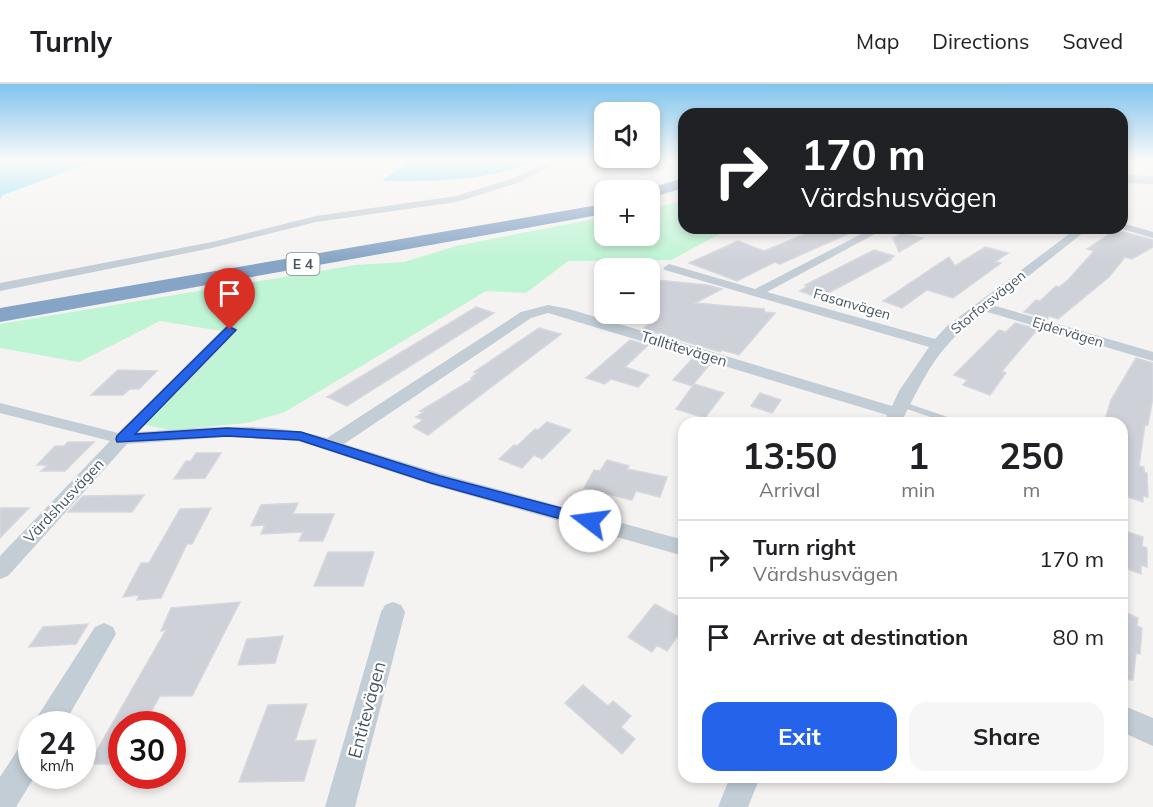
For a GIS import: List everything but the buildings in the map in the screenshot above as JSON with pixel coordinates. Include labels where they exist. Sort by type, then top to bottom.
[{"type":"highway","points":[[660,200],[678,197]]},
{"type":"highway","name":"E 4","points":[[0,308],[594,206]]},
{"type":"highway","name":"E 4","points":[[0,315],[380,251],[594,211]]},
{"type":"street","points":[[0,287],[212,245],[316,219],[457,199],[471,195]]},
{"type":"street","points":[[1128,228],[1153,235]]},
{"type":"street","name":"Fasanvägen","points":[[758,292],[869,234]]},
{"type":"street","name":"Storforsvägen","points":[[897,413],[930,354],[952,329],[1076,234]]},
{"type":"street","name":"Fasanvägen","points":[[669,268],[939,345]]},
{"type":"street","name":"Ejdervägen","points":[[982,306],[1153,357]]},
{"type":"street","name":"Talltitevägen","points":[[328,446],[526,315],[548,309],[897,413]]},
{"type":"street","name":"Värdshusvägen","points":[[0,570],[122,439],[230,330]]},
{"type":"street","points":[[0,408],[122,439],[227,432],[301,436],[436,479],[678,546]]},
{"type":"street","name":"Entitevägen","points":[[340,807],[393,612]]},
{"type":"street","points":[[57,711],[104,634]]},
{"type":"street","points":[[1128,721],[1153,732]]},
{"type":"street","points":[[0,805],[18,776]]},
{"type":"street","points":[[733,807],[743,783]]},
{"type":"lane","points":[[897,413],[921,417]]},
{"type":"green space","points":[[678,202],[678,234],[720,234],[671,260],[594,258],[594,261],[568,261],[526,293],[486,291],[285,412],[247,423],[170,430],[131,422],[222,331],[160,321],[79,362],[0,348],[0,324],[356,265],[404,262],[456,246],[594,219],[594,246],[660,246],[660,206]]},
{"type":"route","points":[[230,330],[122,439],[227,432],[301,436],[354,455],[590,521]]}]
